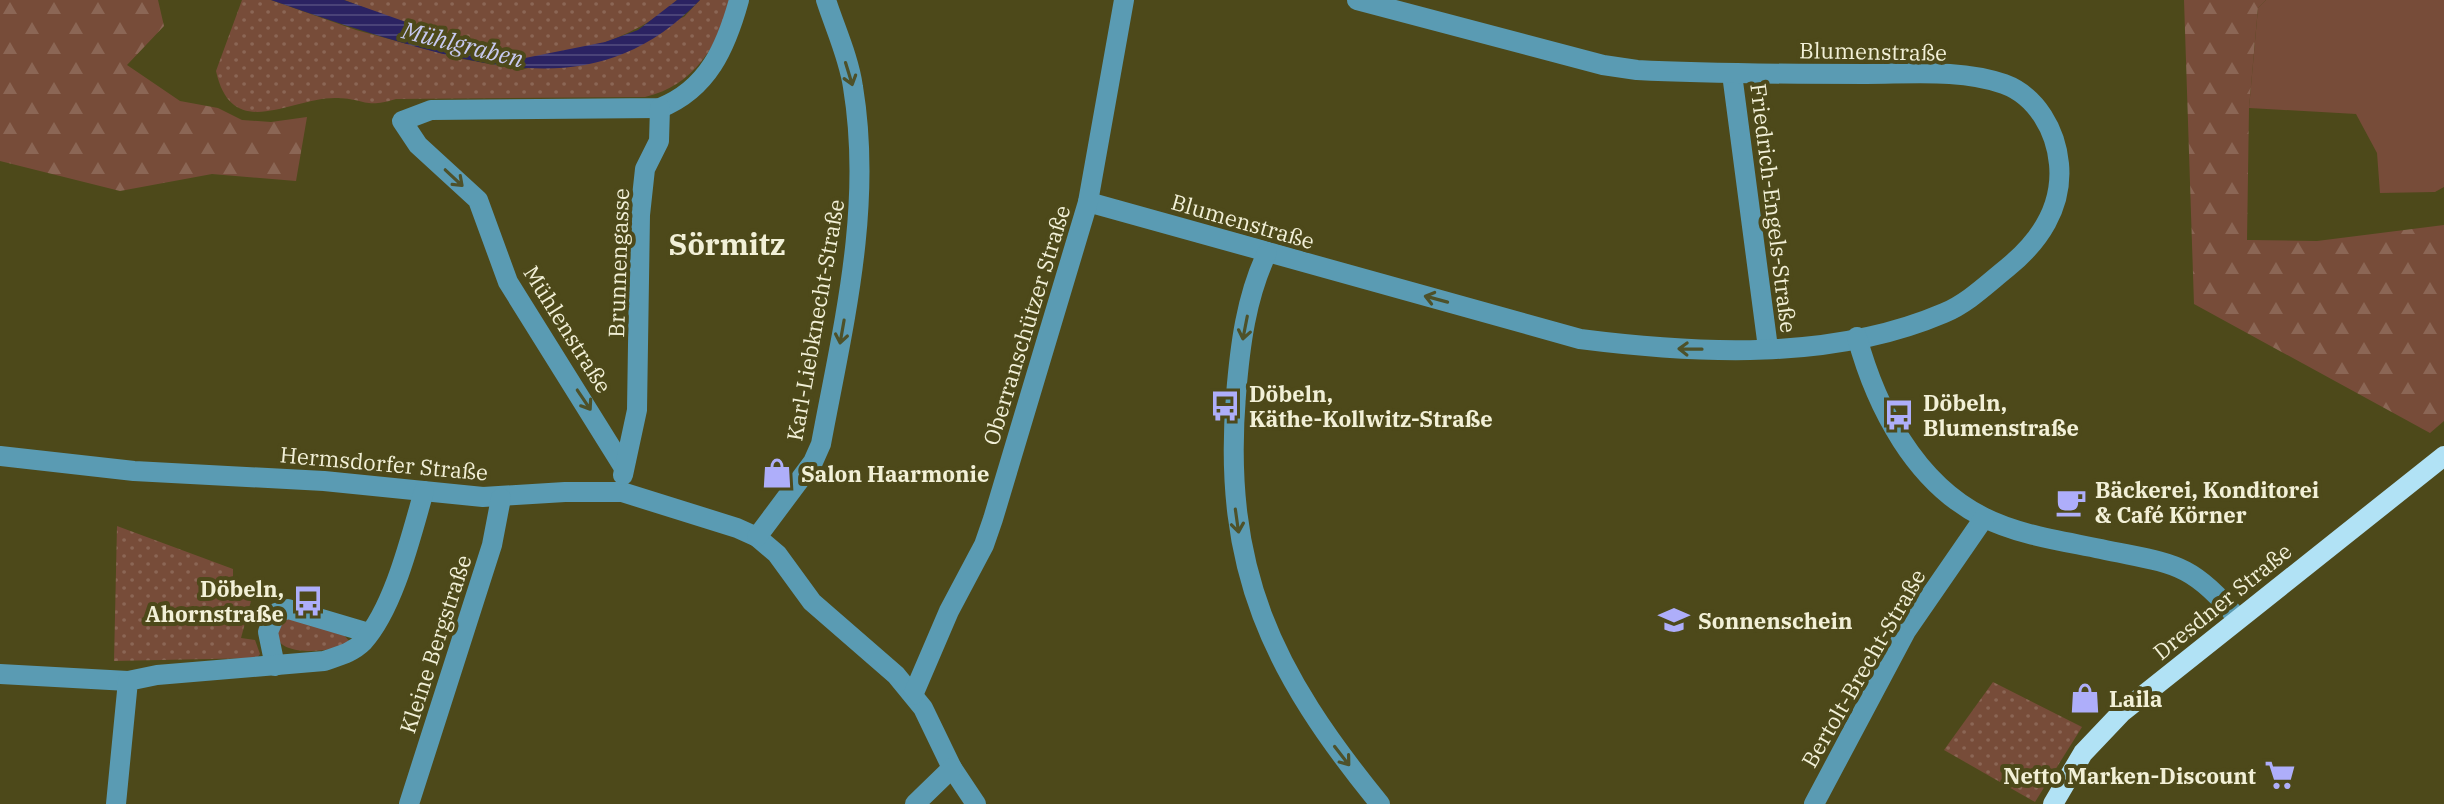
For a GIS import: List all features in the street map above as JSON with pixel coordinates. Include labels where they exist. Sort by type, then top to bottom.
[{"type":"main road","name":"Dresdner Straße","points":[[2053,804],[2083,753],[2121,713],[2444,456]]},
{"type":"street","points":[[660,108],[679,101],[709,71],[726,41],[739,0]]},
{"type":"street","name":"Karl-Liebknecht-Straße","points":[[757,537],[813,462],[821,444],[858,232],[861,152],[853,84],[826,0]]},
{"type":"street","name":"Oberranschützer Straße","points":[[913,695],[949,611],[984,545],[1088,202],[1124,0]]},
{"type":"street","name":"Blumenstraße","points":[[1088,202],[1580,339],[1684,349],[1768,348],[1857,337],[1944,313],[1964,303],[2028,249],[2042,232],[2057,196],[2059,168],[2054,136],[2027,96],[2006,85],[1949,75],[1732,74],[1637,70],[1603,65],[1357,0]]},
{"type":"street","name":"Friedrich-Engels-Straße","points":[[1732,74],[1768,348]]},
{"type":"street","name":"Mühlenstraße","points":[[624,468],[508,282],[478,200],[418,145],[402,121],[431,110],[660,108]]},
{"type":"street","name":"Brunnengasse","points":[[624,468],[637,410],[639,380],[640,215],[645,169],[659,141],[660,108]]},
{"type":"street","points":[[1267,253],[1254,282],[1242,340],[1234,417],[1232,481],[1241,549],[1262,616],[1298,689],[1319,726],[1380,804]]},
{"type":"street","points":[[1857,337],[1867,373],[1901,439],[1937,482],[1984,518],[2187,569],[2216,592],[2237,618]]},
{"type":"street","name":"Hermsdorfer Straße","points":[[0,456],[134,471],[324,481],[501,498],[565,492],[622,492],[643,496],[757,537]]},
{"type":"street","points":[[622,492],[624,468]]},
{"type":"street","points":[[0,674],[128,681],[157,675],[324,661],[349,653],[369,633],[383,610],[424,491]]},
{"type":"street","name":"Kleine Bergstraße","points":[[409,804],[492,545],[501,498]]},
{"type":"street","name":"Bertolt-Brecht-Straße","points":[[1814,804],[1906,631],[1984,518]]},
{"type":"street","points":[[757,537],[777,554],[812,602],[871,650],[913,695],[952,768],[976,804]]},
{"type":"street","points":[[275,666],[268,632],[276,613],[288,609],[304,612],[369,633]]},
{"type":"street","points":[[116,804],[128,681]]},
{"type":"street","points":[[915,804],[952,768]]},
{"type":"green space","points":[[0,0],[158,0],[164,26],[127,65],[180,101],[218,108],[242,120],[271,122],[307,117],[296,181],[212,174],[120,191],[0,161]]},
{"type":"green space","points":[[242,0],[271,0],[356,30],[462,59],[522,70],[684,17],[700,0],[732,0],[719,33],[702,61],[677,84],[645,97],[396,99],[377,103],[335,98],[264,112],[235,106],[224,93],[216,71]]},
{"type":"green space","points":[[344,0],[677,0],[647,23],[607,42],[564,54],[525,58],[459,43]]},
{"type":"green space","points":[[2184,0],[2266,0],[2258,8],[2249,108],[2247,240],[2317,241],[2444,225],[2444,421],[2430,433],[2194,304]]},
{"type":"green space","points":[[2266,0],[2444,0],[2444,187],[2435,192],[2380,193],[2377,153],[2356,114],[2249,108],[2258,8]]},
{"type":"green space","points":[[117,526],[233,569],[233,591],[252,597],[241,638],[255,640],[260,654],[257,658],[114,661]]},
{"type":"green space","points":[[290,618],[343,634],[350,642],[327,650],[286,647],[279,641],[278,632],[285,620]]},
{"type":"green space","points":[[1993,682],[2082,727],[2035,802],[1944,750]]},
{"type":"water","name":"Mühlgraben","points":[[271,0],[344,0],[468,44],[525,58],[605,42],[638,30],[677,0],[700,0],[668,28],[636,48],[602,61],[568,67],[532,68],[495,65],[417,47]]},
{"type":"place","name":"Döbeln, Käthe-Kollwitz-Straße","points":[[1225,406]]},
{"type":"place","name":"Döbeln, Blumenstraße","points":[[1899,415]]},
{"type":"place","name":"Salon Haarmonie","points":[[777,473]]},
{"type":"place","name":"Bäckerei, Konditorei & Café Körner","points":[[2071,502]]},
{"type":"place","name":"Döbeln, Ahornstraße","points":[[308,601]]},
{"type":"place","name":"Sonnenschein","points":[[1674,620]]},
{"type":"place","name":"Laila","points":[[2085,698]]},
{"type":"place","name":"Netto Marken-Discount","points":[[2280,775]]},
{"type":"district","name":"Sörmitz","points":[[727,243]]}]
